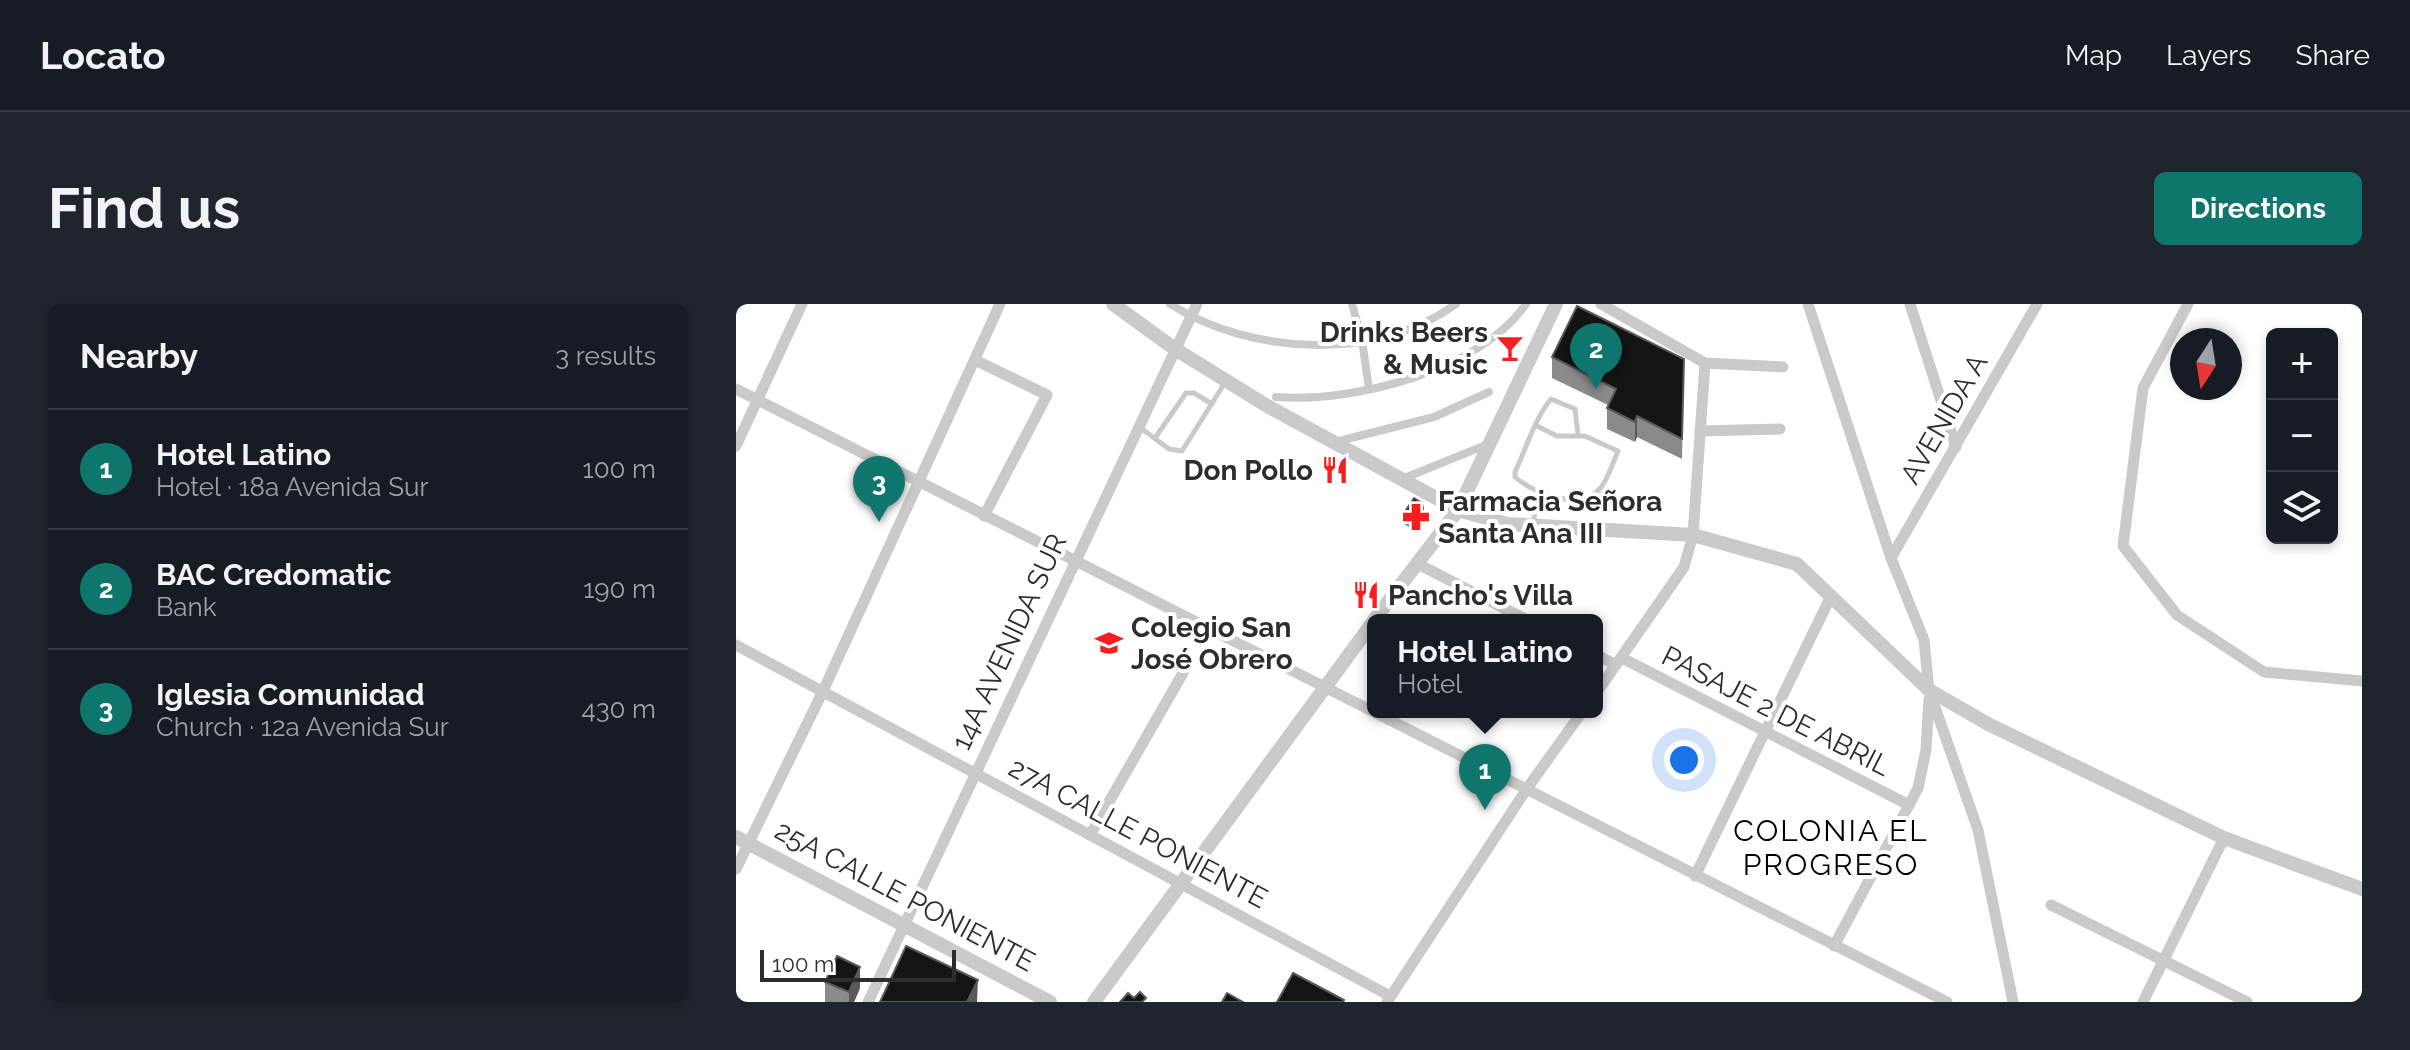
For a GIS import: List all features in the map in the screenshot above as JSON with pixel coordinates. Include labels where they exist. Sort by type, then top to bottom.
[{"type":"street","points":[[736,446],[802,304]]},
{"type":"street","points":[[736,869],[742,840],[823,691],[1000,304]]},
{"type":"street","points":[[1113,304],[1226,381],[1458,510],[1507,524],[1533,527],[1693,535],[1797,564],[1929,690],[2065,764],[2224,838],[2362,889]]},
{"type":"street","points":[[1170,304],[1190,317],[1224,331],[1263,342],[1310,345],[1362,340],[1411,328],[1456,304]]},
{"type":"street","name":"14A AVENIDA SUR","points":[[868,1002],[1197,304]]},
{"type":"street","points":[[1352,304],[1362,340],[1369,389]]},
{"type":"street","points":[[1276,397],[1318,397],[1369,389],[1458,358],[1507,324],[1526,304]]},
{"type":"street","points":[[1379,614],[1458,510],[1556,304]]},
{"type":"street","points":[[1601,304],[1705,363],[1783,367]]},
{"type":"street","points":[[1808,304],[1891,558],[1924,640],[1929,690],[1922,775],[1834,946]]},
{"type":"street","points":[[1910,304],[1956,447]]},
{"type":"street","name":"AVENIDA A","points":[[1891,558],[2037,304]]},
{"type":"street","points":[[2188,304],[2143,388],[2123,546],[2177,615],[2264,672],[2362,681]]},
{"type":"street","points":[[975,360],[1047,395],[984,516]]},
{"type":"street","points":[[1603,684],[1684,567],[1693,535],[1705,363]]},
{"type":"street","points":[[736,389],[1367,709]]},
{"type":"street","points":[[1334,442],[1434,417],[1489,392]]},
{"type":"street","points":[[1700,431],[1780,429]]},
{"type":"street","points":[[1401,479],[1491,444]]},
{"type":"street","points":[[1418,564],[1515,614]]},
{"type":"street","points":[[1695,876],[1830,598]]},
{"type":"street","points":[[1094,1002],[1322,687],[1367,630]]},
{"type":"street","name":"27A CALLE PONIENTE","points":[[736,645],[1180,883],[1388,999]]},
{"type":"street","name":"PASAJE 2 DE ABRIL","points":[[1603,657],[1909,805]]},
{"type":"street","points":[[1090,835],[1183,673]]},
{"type":"street","points":[[1929,690],[1978,830],[2013,1002]]},
{"type":"street","points":[[1386,718],[1528,787],[1695,876],[1947,1002]]},
{"type":"street","points":[[1388,999],[1528,787],[1578,718]]},
{"type":"street","points":[[2143,1002],[2224,838]]},
{"type":"street","name":"25A CALLE PONIENTE","points":[[742,840],[1050,1002]]},
{"type":"street","points":[[2051,905],[2247,1002]]},
{"type":"lane","points":[[1138,426],[1169,449],[1182,451],[1226,381]]},
{"type":"lane","points":[[1155,438],[1186,393],[1194,393],[1212,404]]},
{"type":"lane","points":[[1537,426],[1557,436],[1578,435],[1618,451],[1601,488],[1575,498],[1538,493],[1515,477],[1515,472],[1548,402],[1556,400],[1575,409],[1578,435]]},
{"type":"lane","points":[[1533,527],[1538,493]]},
{"type":"building","points":[[1577,306],[1684,359],[1682,439],[1637,416],[1635,422],[1607,408],[1616,389],[1552,357]]},
{"type":"building","points":[[1414,498],[1422,503],[1423,509],[1415,521],[1404,513]]},
{"type":"building","points":[[906,946],[978,980],[967,1002],[880,1002]]},
{"type":"building","points":[[837,956],[860,967],[849,992],[825,982]]},
{"type":"building","points":[[1293,973],[1344,1000],[1343,1002],[1277,1002]]},
{"type":"building","points":[[1140,992],[1146,998],[1142,1002],[1120,1002],[1128,993],[1134,998]]},
{"type":"building","points":[[1227,993],[1243,1002],[1222,1002]]},
{"type":"place","name":"Drinks Beers & Music","points":[[1510,348]]},
{"type":"place","name":"BAC Credomatic","points":[[1596,389]]},
{"type":"place","name":"Don Pollo","points":[[1335,470]]},
{"type":"place","name":"Farmacia Señora Santa Ana III","points":[[1416,517]]},
{"type":"place","name":"Iglesia Comunidad","points":[[879,522]]},
{"type":"place","name":"Pancho's Villa","points":[[1366,595]]},
{"type":"place","name":"Colegio San José Obrero","points":[[1109,643]]},
{"type":"place","name":"Hotel Latino","points":[[1485,810]]},
{"type":"district","name":"COLONIA EL PROGRESO","points":[[1831,847]]}]
